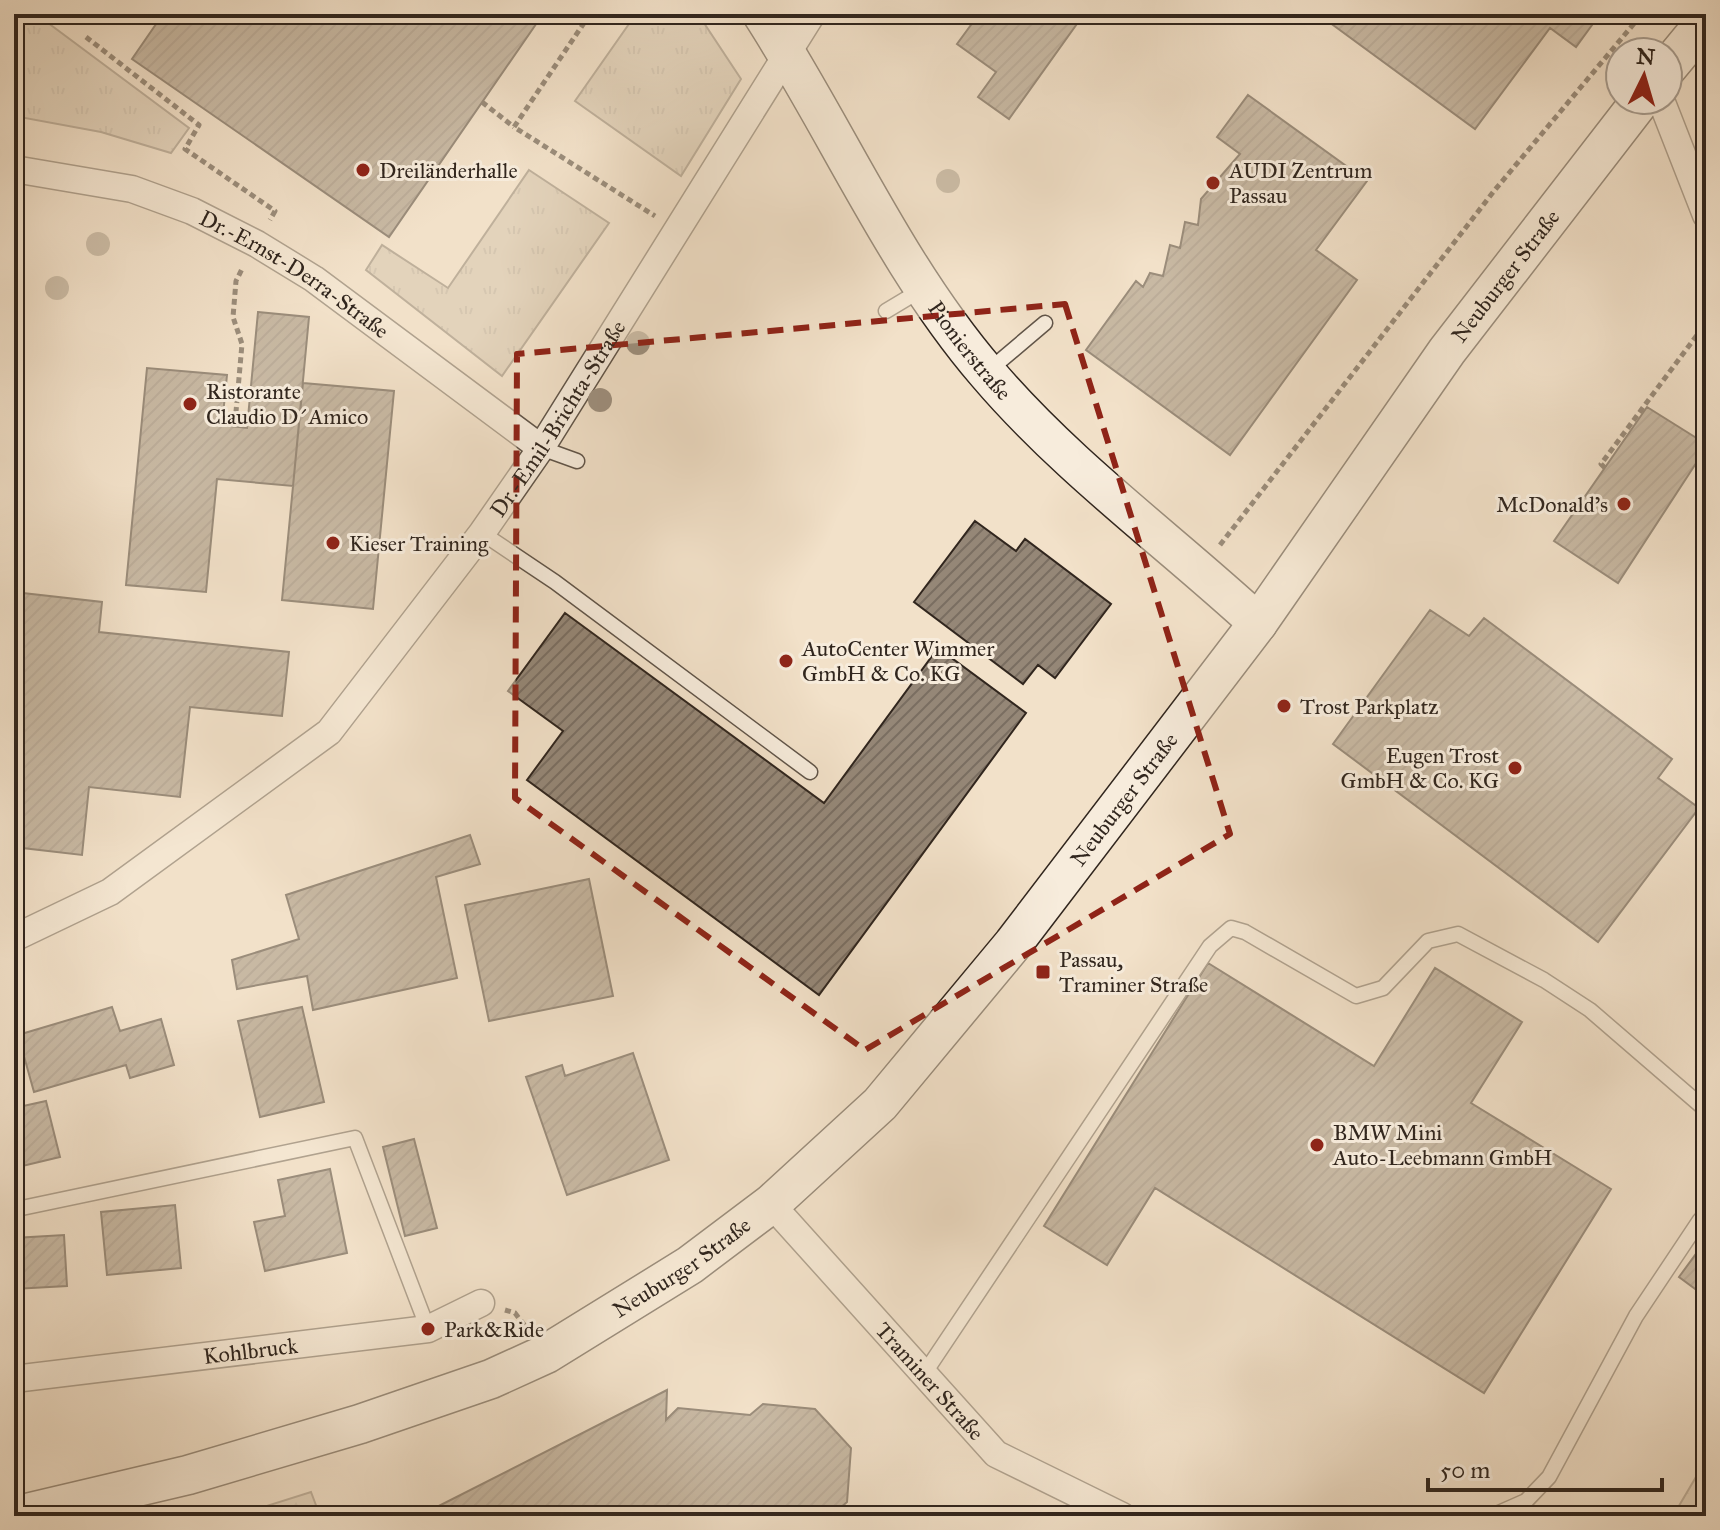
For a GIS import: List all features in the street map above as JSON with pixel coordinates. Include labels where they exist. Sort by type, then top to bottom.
[{"type":"main road","name":"Pionierstraße","points":[[762,14],[925,288],[986,373],[1087,475],[1258,623]]},
{"type":"main road","points":[[1684,48],[1706,21]]},
{"type":"main road","name":"Neuburger Straße","points":[[14,1516],[188,1475],[360,1424],[491,1379],[546,1354],[690,1265],[771,1204],[880,1104],[1013,944],[1258,623],[1447,351],[1629,116]]},
{"type":"street","name":"Dr.-Emil-Brichta-Straße","points":[[14,938],[110,892],[329,732],[482,533],[541,448],[786,51],[812,14]]},
{"type":"street","points":[[1667,116],[1706,215]]},
{"type":"street","name":"Dr.-Ernst-Derra-Straße","points":[[14,169],[132,189],[192,211],[257,244],[314,279],[541,448]]},
{"type":"street","name":"Traminer Straße","points":[[771,1204],[996,1454],[1122,1516]]},
{"type":"street","name":"Kohlbruck","points":[[14,1379],[428,1329],[481,1303]]},
{"type":"lane","points":[[886,311],[925,288]]},
{"type":"lane","points":[[986,373],[1045,323]]},
{"type":"lane","points":[[541,448],[577,461]]},
{"type":"lane","points":[[482,533],[555,582],[810,772]]},
{"type":"lane","points":[[924,1374],[1210,946],[1231,928],[1245,932],[1356,996],[1383,988],[1428,941],[1458,934],[1544,980],[1590,1010],[1706,1110]]},
{"type":"lane","points":[[17,1209],[355,1138],[428,1329]]},
{"type":"lane","points":[[1492,1516],[1526,1501],[1549,1477],[1636,1316],[1700,1220],[1706,1218]]},
{"type":"path","points":[[514,127],[590,14]]},
{"type":"path","points":[[1200,570],[1494,191],[1642,14]]},
{"type":"path","points":[[86,37],[199,125],[185,149],[275,211],[257,244]]},
{"type":"path","points":[[482,102],[514,127],[676,229]]},
{"type":"path","points":[[235,423],[242,344],[233,317],[236,281]]},
{"type":"path","points":[[1605,468],[1601,464],[1628,427],[1700,331],[1706,330]]},
{"type":"path","points":[[481,1303],[515,1313],[546,1354]]},
{"type":"highlighted area","points":[[1065,304],[1230,834],[865,1050],[515,798],[517,354]]},
{"type":"green space","points":[[14,14],[36,14],[189,128],[171,153],[101,132],[14,116]]},
{"type":"green space","points":[[636,14],[698,14],[741,79],[681,176],[575,101]]},
{"type":"green space","points":[[529,170],[609,223],[502,376],[366,270],[382,245],[448,288]]},
{"type":"green space","points":[[1706,1460],[1706,1516],[1673,1516]]},
{"type":"green space","points":[[311,1492],[320,1516],[235,1516]]},
{"type":"building","name":"Dreiländerhalle","points":[[163,14],[543,14],[389,237],[132,59]]},
{"type":"building","points":[[979,14],[1084,14],[1009,119],[978,97],[996,72],[957,44]]},
{"type":"building","points":[[1318,14],[1600,14],[1576,47],[1550,28],[1475,129]]},
{"type":"building","points":[[1248,95],[1367,181],[1316,250],[1357,280],[1230,455],[1086,350],[1136,281],[1143,287],[1150,273],[1163,276],[1170,245],[1180,248],[1185,222],[1198,225],[1201,199],[1240,154],[1217,137]]},
{"type":"building","points":[[258,312],[309,317],[293,486],[217,479],[206,592],[126,585],[147,368],[227,375],[222,425],[247,428]]},
{"type":"building","name":"Kieser Training","points":[[303,383],[394,391],[373,609],[282,600]]},
{"type":"building","name":"McDonald's","points":[[1647,407],[1706,444],[1706,448],[1618,583],[1554,541]]},
{"type":"building","points":[[975,521],[1016,551],[1025,539],[1111,604],[1055,678],[1038,665],[1023,684],[914,602]]},
{"type":"building","points":[[14,592],[102,602],[99,632],[289,652],[282,716],[190,707],[180,797],[89,787],[82,855],[14,847]]},
{"type":"building","name":"Eugen Trost GmbH & Co. KG","points":[[1430,610],[1469,636],[1484,618],[1672,759],[1658,778],[1699,808],[1598,942],[1333,744]]},
{"type":"building","points":[[565,613],[824,803],[938,648],[1026,713],[819,995],[527,780],[563,731],[508,691]]},
{"type":"building","points":[[470,835],[480,864],[436,877],[457,978],[313,1010],[307,976],[237,989],[232,960],[299,939],[286,895]]},
{"type":"building","points":[[589,879],[613,996],[489,1021],[465,905]]},
{"type":"building","name":"BMW Mini Auto-Leebmann GmbH","points":[[1208,963],[1374,1066],[1435,968],[1522,1022],[1471,1103],[1611,1189],[1484,1393],[1155,1188],[1107,1265],[1044,1226]]},
{"type":"building","points":[[112,1007],[120,1031],[161,1019],[174,1065],[130,1078],[126,1065],[34,1092],[18,1035]]},
{"type":"building","points":[[302,1007],[324,1102],[260,1117],[238,1021]]},
{"type":"building","points":[[633,1053],[669,1160],[567,1195],[526,1077],[562,1065],[565,1076]]},
{"type":"building","points":[[46,1101],[60,1157],[14,1168],[14,1108]]},
{"type":"building","points":[[414,1139],[437,1228],[405,1236],[383,1147]]},
{"type":"building","points":[[330,1169],[347,1253],[265,1271],[254,1222],[285,1216],[278,1180]]},
{"type":"building","points":[[175,1205],[181,1268],[107,1275],[101,1212]]},
{"type":"building","points":[[64,1235],[67,1286],[14,1289],[14,1238]]},
{"type":"building","points":[[1706,1240],[1706,1297],[1679,1277]]},
{"type":"building","points":[[667,1390],[666,1420],[678,1408],[750,1415],[763,1404],[815,1409],[851,1448],[847,1502],[831,1516],[419,1516]]},
{"type":"place","name":"Dreiländerhalle","points":[[363,170]]},
{"type":"place","name":"AUDI Zentrum Passau","points":[[1213,183]]},
{"type":"place","name":"Ristorante Claudio D´Amico","points":[[190,404]]},
{"type":"place","name":"McDonald's","points":[[1624,504]]},
{"type":"place","name":"Kieser Training","points":[[333,543]]},
{"type":"place","name":"AutoCenter Wimmer GmbH & Co. KG","points":[[786,661]]},
{"type":"place","name":"Trost Parkplatz","points":[[1284,706]]},
{"type":"place","name":"Eugen Trost GmbH & Co. KG","points":[[1515,768]]},
{"type":"place","name":"Passau, Traminer Straße","points":[[1043,972]]},
{"type":"place","name":"BMW Mini Auto-Leebmann GmbH","points":[[1317,1145]]},
{"type":"place","name":"Park&Ride","points":[[428,1329]]}]
